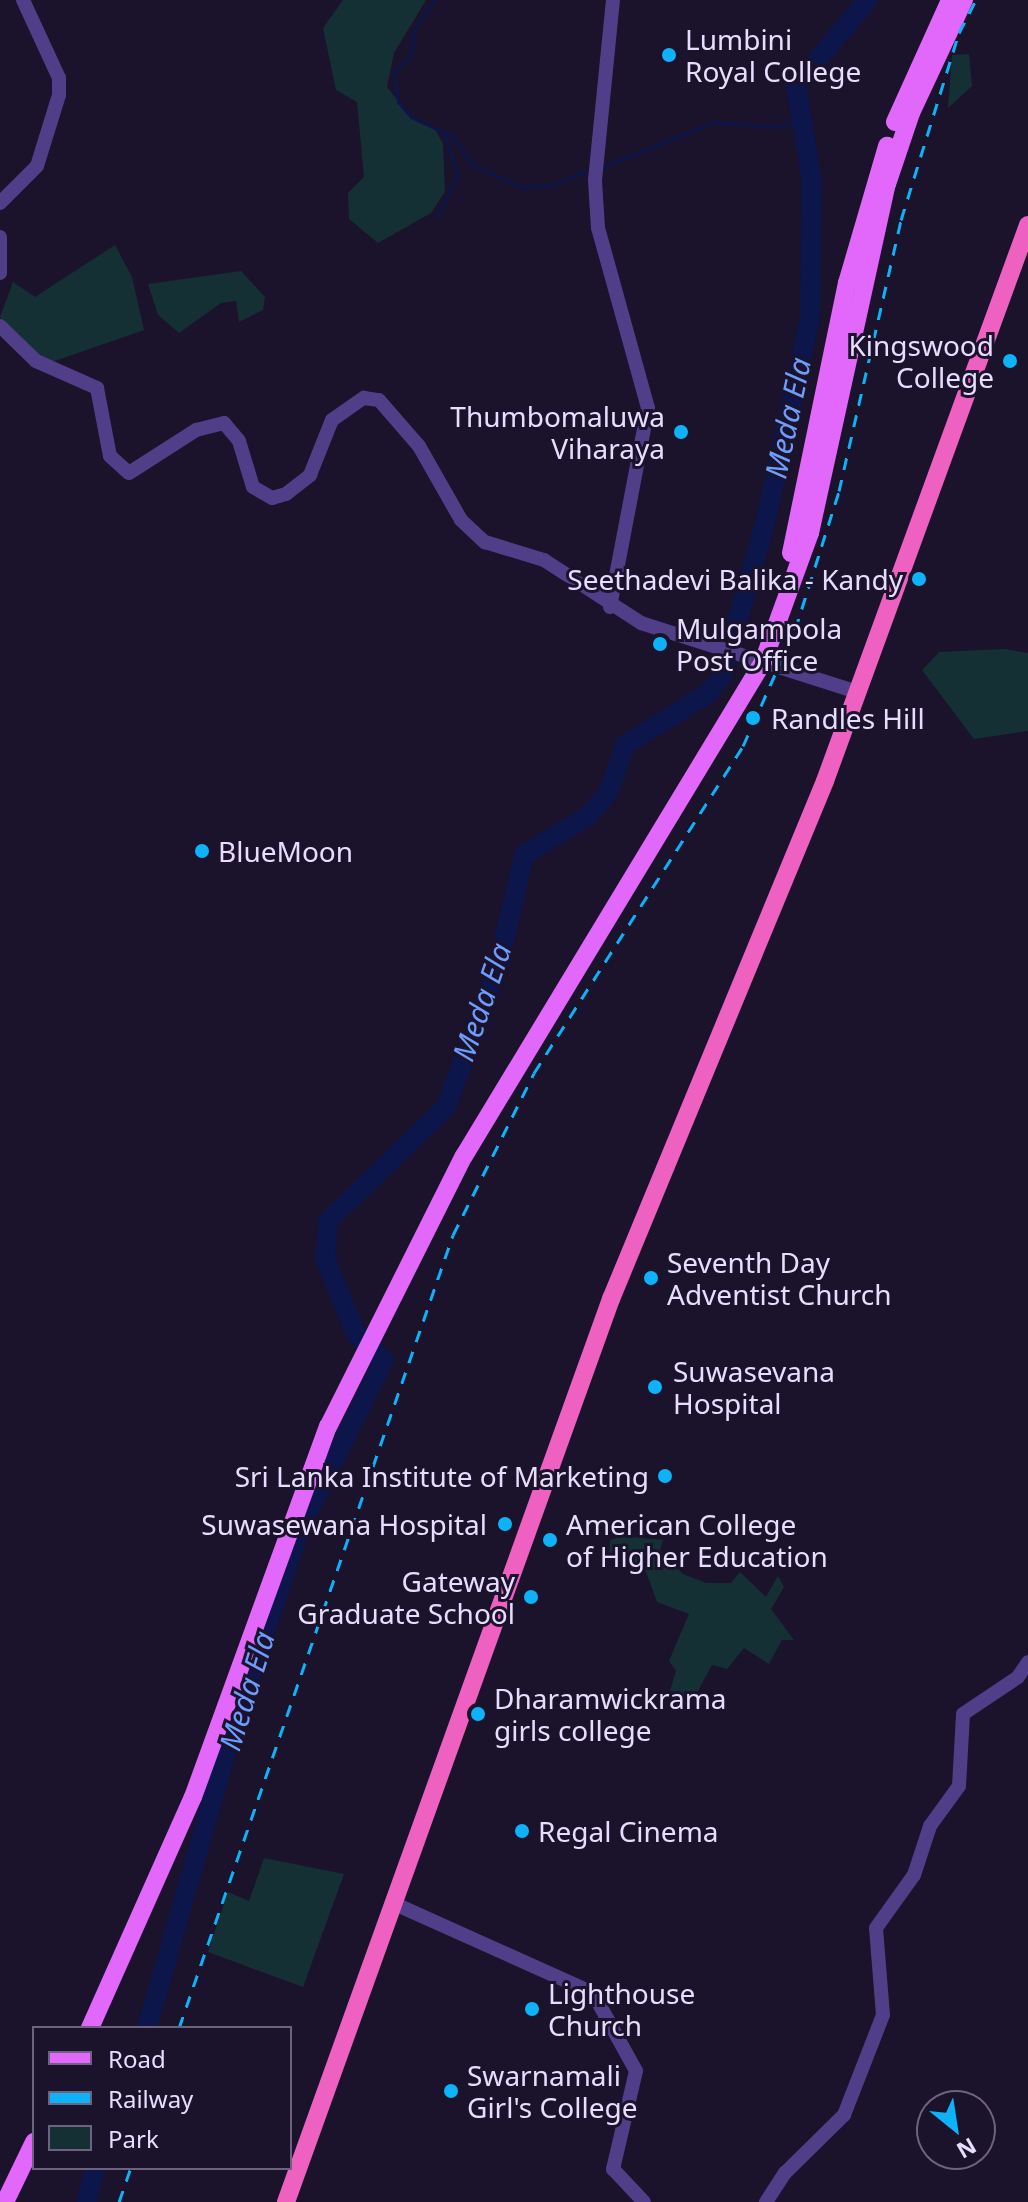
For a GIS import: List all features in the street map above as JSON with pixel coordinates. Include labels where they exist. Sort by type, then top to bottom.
[{"type":"highway","points":[[286,2202],[629,1253],[857,692],[1028,225]]},
{"type":"main road","points":[[91,2026],[193,1797],[298,1495],[371,1341],[491,1110],[732,718],[802,514],[871,192],[907,89],[950,0]]},
{"type":"main road","points":[[752,658],[810,533],[887,184],[911,113],[964,0]]},
{"type":"main road","points":[[5,2202],[32,2146]]},
{"type":"street","points":[[0,203],[37,166],[59,95],[59,78],[23,0]]},
{"type":"street","points":[[610,607],[648,408],[598,228],[595,180],[613,0]]},
{"type":"street","points":[[0,237],[0,273]]},
{"type":"street","points":[[0,326],[36,361],[97,388],[110,456],[129,473],[144,470],[196,430],[224,423],[239,441],[253,487],[263,496],[286,494],[310,475],[332,420],[364,398],[379,400],[419,446],[461,520],[485,542],[544,560],[610,607],[715,647],[857,692]]},
{"type":"street","points":[[766,2202],[785,2173],[844,2115],[883,2015],[876,1928],[914,1875],[930,1826],[959,1786],[963,1714],[1018,1677],[1028,1662]]},
{"type":"street","points":[[395,1904],[593,1993],[636,2071],[613,2169],[644,2202]]},
{"type":"green space","points":[[343,0],[426,0],[394,53],[387,87],[411,117],[435,129],[443,144],[445,192],[431,213],[378,243],[349,219],[348,193],[364,177],[357,102],[336,90],[323,28]]},
{"type":"green space","points":[[969,54],[972,86],[948,108],[952,55]]},
{"type":"green space","points":[[115,245],[132,277],[144,330],[49,363],[11,337],[0,317],[13,282],[35,297]]},
{"type":"green space","points":[[241,271],[265,297],[263,310],[239,322],[236,301],[221,303],[179,333],[158,315],[148,284]]},
{"type":"green space","points":[[1004,649],[1028,653],[1028,731],[974,739],[922,670],[939,652]]},
{"type":"green space","points":[[624,1536],[663,1540],[660,1550],[683,1574],[706,1583],[731,1583],[740,1572],[766,1597],[778,1576],[784,1587],[771,1609],[794,1640],[782,1640],[769,1664],[744,1648],[727,1669],[712,1665],[692,1702],[669,1694],[676,1671],[669,1661],[689,1614],[657,1602],[645,1569],[609,1557],[610,1540]]},
{"type":"green space","points":[[264,1858],[344,1874],[303,1987],[208,1952],[228,1892],[249,1901]]},
{"type":"waterway","points":[[434,0],[415,29],[410,57],[394,72],[398,102],[411,117],[453,137],[473,165],[522,187],[552,185],[592,169]]},
{"type":"waterway","name":"Meda Ela","points":[[148,2026],[239,1708],[299,1531],[384,1360],[356,1334],[325,1258],[328,1221],[446,1107],[498,967],[524,855],[588,816],[608,793],[625,745],[709,693],[722,676],[765,524],[810,317],[812,181],[796,85],[868,0]]},
{"type":"waterway","points":[[600,168],[715,122],[778,127],[801,119]]},
{"type":"waterway","points":[[437,217],[458,175],[444,133]]},
{"type":"waterway","name":"Meda Ela","points":[[86,2202],[94,2170]]},
{"type":"railway","points":[[180,2026],[453,1235],[534,1073],[743,746],[795,630],[839,491],[901,220],[959,33],[976,0]]},
{"type":"railway","points":[[119,2202],[130,2170]]},
{"type":"place","name":"Lumbini Royal College","points":[[669,55]]},
{"type":"place","name":"Kingswood College","points":[[1010,361]]},
{"type":"place","name":"Thumbomaluwa Viharaya","points":[[681,432]]},
{"type":"place","name":"Seethadevi Balika - Kandy","points":[[919,579]]},
{"type":"place","name":"Mulgampola Post Office","points":[[660,644]]},
{"type":"place","name":"Randles Hill","points":[[753,718]]},
{"type":"place","name":"BlueMoon","points":[[202,851]]},
{"type":"place","name":"Seventh Day Adventist Church","points":[[651,1278]]},
{"type":"place","name":"Suwasevana Hospital","points":[[655,1387]]},
{"type":"place","name":"Sri Lanka Institute of Marketing","points":[[665,1476]]},
{"type":"place","name":"Suwasewana Hospital","points":[[505,1524]]},
{"type":"place","name":"American College of Higher Education","points":[[550,1540]]},
{"type":"place","name":"Gateway Graduate School","points":[[531,1597]]},
{"type":"place","name":"Dharamwickrama girls college","points":[[478,1714]]},
{"type":"place","name":"Regal Cinema","points":[[522,1831]]},
{"type":"place","name":"Lighthouse Church","points":[[532,2009]]},
{"type":"place","name":"Swarnamali Girl's College","points":[[451,2091]]}]
